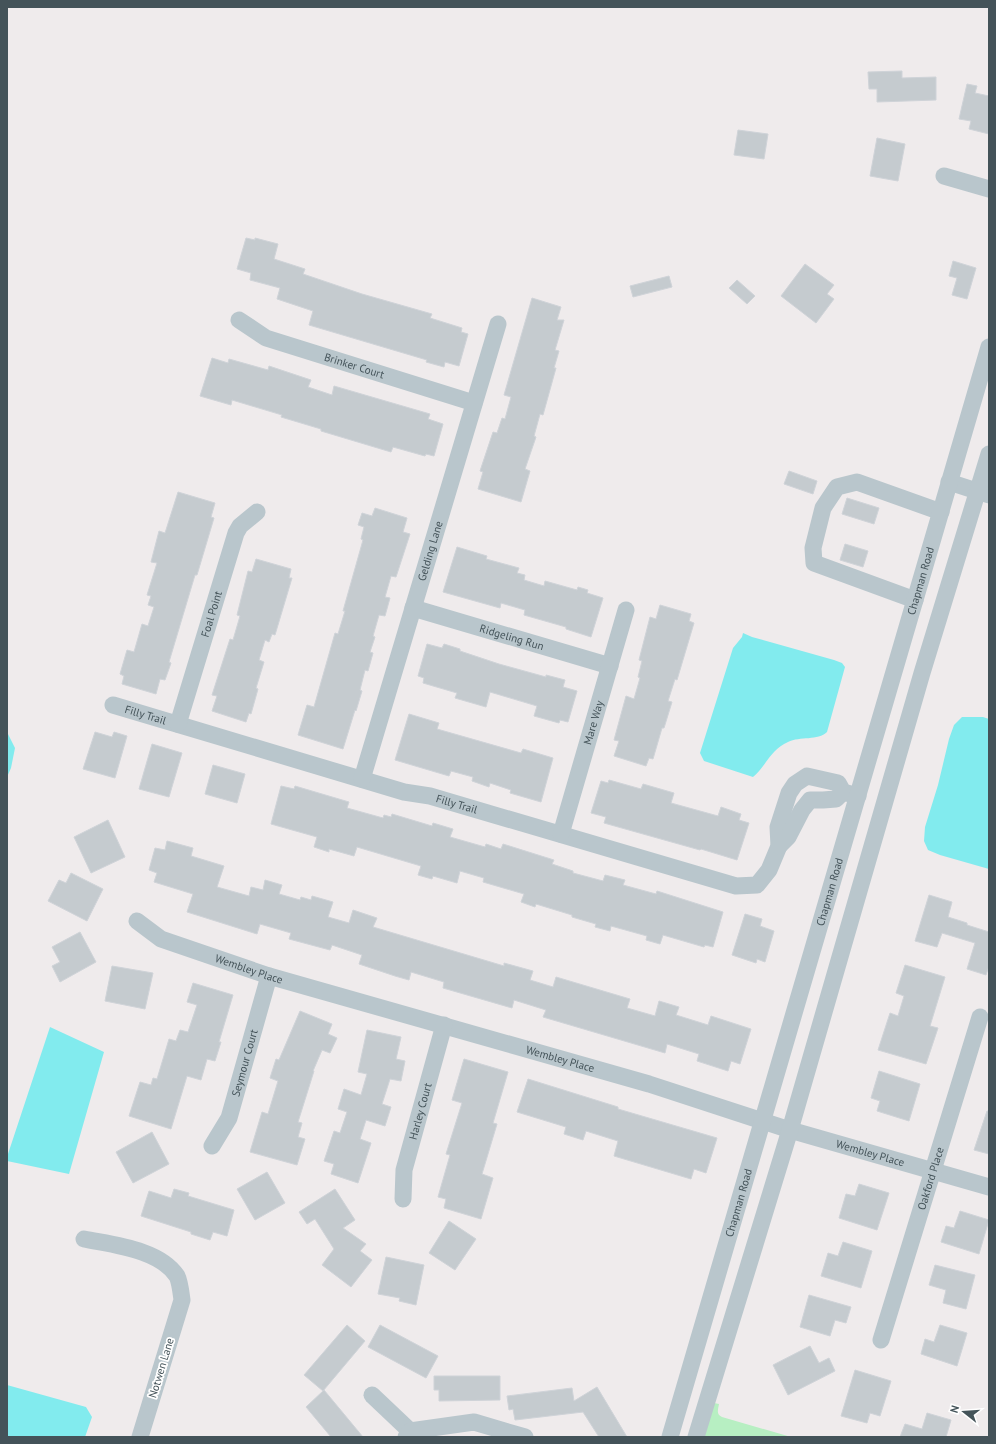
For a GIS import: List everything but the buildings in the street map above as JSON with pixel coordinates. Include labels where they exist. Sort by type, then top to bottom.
[{"type":"street","points":[[944,176],[989,189]]},
{"type":"street","name":"Brinker Court","points":[[238,320],[266,338],[474,403]]},
{"type":"street","name":"Gelding Lane","points":[[362,779],[498,324]]},
{"type":"street","name":"Chapman Road","points":[[670,1437],[763,1121],[851,794],[915,600],[989,347]]},
{"type":"street","points":[[696,1437],[790,1130],[920,681],[984,493],[989,454]]},
{"type":"street","points":[[915,600],[814,563],[813,548],[823,508],[837,487],[857,482],[941,512]]},
{"type":"street","points":[[949,482],[984,493]]},
{"type":"street","name":"Foal Point","points":[[178,724],[236,533],[240,526],[257,512]]},
{"type":"street","name":"Ridgeling Run","points":[[413,608],[610,666]]},
{"type":"street","name":"Mare Way","points":[[561,834],[626,610]]},
{"type":"street","name":"Filly Trail","points":[[113,705],[404,792],[430,796],[736,886],[757,885],[769,870],[779,846]]},
{"type":"street","points":[[779,846],[788,837],[802,810],[810,800],[807,776]]},
{"type":"street","points":[[779,846],[778,827],[789,793],[795,784],[807,776],[838,782],[851,794],[836,799],[810,800]]},
{"type":"street","name":"Wembley Place","points":[[137,921],[161,939],[269,976],[649,1084],[790,1130],[989,1187]]},
{"type":"street","name":"Seymour Court","points":[[212,1146],[229,1118],[269,976]]},
{"type":"street","name":"Oakford Place","points":[[881,1340],[980,1017]]},
{"type":"street","name":"Harley Court","points":[[403,1199],[404,1170],[444,1025]]},
{"type":"street","name":"Notwen Lane","points":[[84,1239],[150,1255],[164,1263],[177,1277],[182,1300],[140,1437]]},
{"type":"street","points":[[372,1395],[408,1434],[474,1422],[525,1437]]},
{"type":"green space","points":[[714,1403],[719,1404],[718,1413],[722,1417],[791,1437],[704,1437]]},
{"type":"water","points":[[743,633],[752,637],[834,660],[842,663],[845,667],[827,732],[819,737],[793,740],[782,745],[773,753],[758,773],[753,777],[704,761],[700,753],[733,648],[742,637]]},
{"type":"water","points":[[962,717],[983,717],[989,719],[989,869],[940,855],[928,850],[924,841],[925,827],[938,785],[949,739],[954,725]]},
{"type":"water","points":[[7,732],[15,748],[11,768],[7,777]]},
{"type":"water","points":[[50,1027],[104,1052],[69,1174],[7,1161],[7,1157]]},
{"type":"water","points":[[7,1385],[86,1407],[92,1417],[85,1437],[7,1437]]}]
